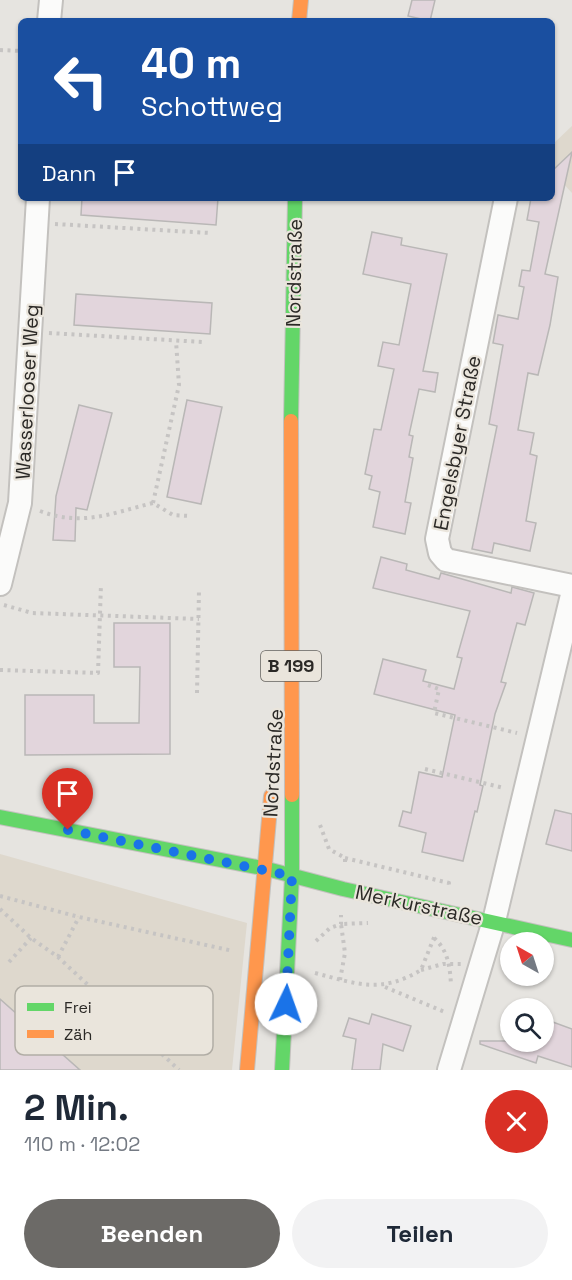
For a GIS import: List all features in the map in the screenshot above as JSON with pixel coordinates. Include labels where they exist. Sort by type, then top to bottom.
[{"type":"main road","points":[[299,18],[301,0]]},
{"type":"main road","name":"Nordstraße","points":[[282,1070],[292,876],[290,456],[295,201]]},
{"type":"main road","name":"Nordstraße","points":[[277,692],[290,456]]},
{"type":"main road","name":"Nordstraße","points":[[247,1070],[257,938],[267,869],[272,786]]},
{"type":"main road","name":"Merkurstraße","points":[[0,817],[267,869],[572,940]]},
{"type":"street","points":[[49,18],[51,0]]},
{"type":"street","name":"Wasserlooser Weg","points":[[0,584],[20,503],[38,201]]},
{"type":"street","name":"Engelsbyer Straße","points":[[505,201],[437,539],[440,553],[446,560],[572,586]]},
{"type":"street","points":[[449,1070],[453,1019],[481,968],[572,595]]},
{"type":"path","points":[[0,50],[18,51]]},
{"type":"path","points":[[37,223],[210,233]]},
{"type":"path","points":[[30,332],[202,342]]},
{"type":"path","points":[[153,503],[178,385],[176,341]]},
{"type":"path","points":[[20,503],[54,516],[81,520],[153,503],[173,514],[190,516]]},
{"type":"path","points":[[0,670],[98,673],[101,584]]},
{"type":"path","points":[[197,693],[199,590]]},
{"type":"path","points":[[0,604],[32,613],[199,619]]},
{"type":"path","points":[[428,685],[439,689],[434,713],[538,739]]},
{"type":"path","points":[[425,769],[525,793]]},
{"type":"path","points":[[345,858],[449,883]]},
{"type":"path","points":[[0,896],[79,917],[235,952]]},
{"type":"path","points":[[0,909],[89,986]]},
{"type":"path","points":[[58,957],[79,917]]},
{"type":"path","points":[[340,980],[345,953],[341,924],[376,925]]},
{"type":"path","points":[[423,936],[435,938],[444,948],[451,994]]},
{"type":"path","points":[[9,962],[31,938]]},
{"type":"path","points":[[421,970],[435,938]]},
{"type":"path","points":[[384,987],[421,970],[448,964],[481,968]]},
{"type":"path","points":[[315,973],[367,986],[384,987],[453,1019]]},
{"type":"path","points":[[450,1004],[453,1019]]},
{"type":"path","points":[[162,1055],[178,1070]]},
{"type":"shaded area","points":[[572,126],[572,193],[555,174],[555,142]]},
{"type":"shaded area","points":[[0,854],[247,923],[232,1070],[0,1070]]},
{"type":"building","points":[[412,0],[435,0],[431,18],[408,16]]},
{"type":"building","points":[[572,152],[545,274],[558,277],[550,325],[538,375],[528,373],[518,430],[534,433],[530,454],[537,456],[526,521],[536,523],[530,551],[494,543],[492,553],[472,549],[497,426],[489,424],[503,345],[493,343],[498,315],[518,319],[524,287],[519,286],[522,270],[530,271],[539,222],[527,220],[530,201],[555,201],[555,168]]},
{"type":"building","points":[[82,201],[218,201],[216,225],[81,215]]},
{"type":"building","points":[[372,232],[402,238],[401,245],[447,254],[423,371],[438,373],[435,392],[419,389],[409,435],[413,436],[409,457],[413,458],[405,502],[411,503],[405,534],[373,527],[380,492],[369,489],[372,476],[365,474],[374,429],[381,430],[394,369],[378,366],[383,342],[399,345],[411,284],[363,274]]},
{"type":"building","points":[[76,294],[212,303],[210,334],[74,325]]},
{"type":"building","points":[[187,400],[222,407],[201,504],[167,497]]},
{"type":"building","points":[[79,405],[112,413],[87,510],[76,508],[75,541],[53,540],[56,496]]},
{"type":"building","points":[[381,557],[407,564],[406,570],[439,579],[441,573],[511,593],[512,587],[534,593],[525,625],[517,623],[501,682],[506,683],[495,714],[480,785],[483,786],[463,861],[422,852],[426,833],[399,826],[403,811],[411,813],[419,772],[442,777],[455,715],[374,694],[383,659],[426,670],[423,681],[454,689],[462,658],[457,657],[470,611],[373,588]]},
{"type":"building","points":[[114,623],[170,623],[170,754],[25,755],[25,695],[94,695],[94,723],[139,723],[140,667],[114,667]]},
{"type":"building","points":[[555,810],[572,814],[572,851],[546,844]]},
{"type":"building","points":[[0,999],[15,1012],[15,1055],[63,1055],[80,1070],[0,1070]]},
{"type":"building","points":[[372,1014],[411,1026],[403,1051],[383,1044],[380,1070],[352,1070],[356,1039],[343,1036],[349,1018],[369,1024]]},
{"type":"building","points":[[554,1022],[572,1029],[572,1067],[538,1056],[536,1063],[504,1052],[554,1052]]},
{"type":"building","points":[[480,1041],[500,1041],[500,1051],[480,1044]]},
{"type":"traffic: fast","points":[[291,421],[295,201]]},
{"type":"traffic: fast","points":[[282,1070],[292,876],[292,795]]},
{"type":"traffic: fast","points":[[0,817],[267,869],[343,889],[572,940]]},
{"type":"traffic: slow","points":[[299,18],[301,0]]},
{"type":"traffic: slow","points":[[291,421],[292,795]]},
{"type":"traffic: slow","points":[[247,1070],[271,796]]},
{"type":"route","points":[[68,830],[267,869],[292,876],[286,1004]]}]
